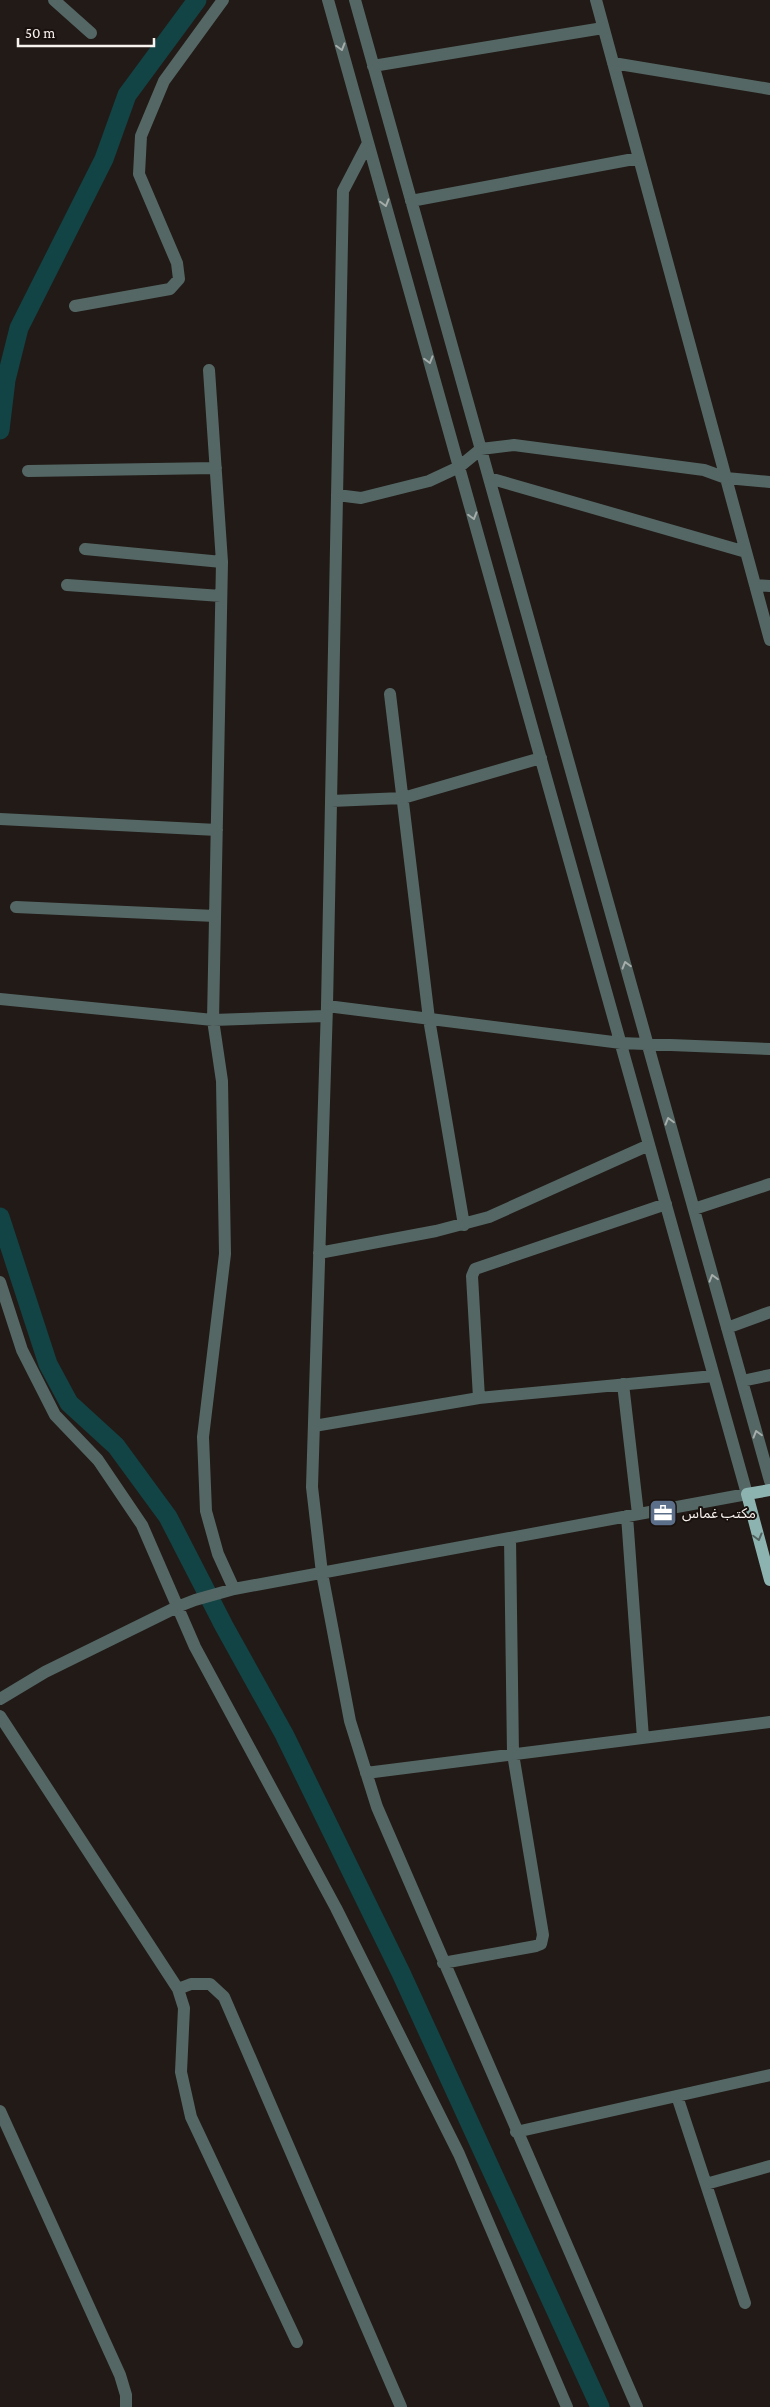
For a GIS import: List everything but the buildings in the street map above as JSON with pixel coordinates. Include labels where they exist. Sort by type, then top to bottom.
[{"type":"main road","points":[[770,1490],[747,1494],[770,1580]]},
{"type":"street","points":[[54,0],[91,34]]},
{"type":"street","points":[[74,306],[170,289],[179,279],[177,263],[139,174],[141,136],[164,81],[224,0]]},
{"type":"street","points":[[0,1699],[45,1672],[177,1607],[234,1589],[747,1494],[328,0]]},
{"type":"street","points":[[355,0],[770,1481]]},
{"type":"street","points":[[596,0],[770,640]]},
{"type":"street","points":[[373,66],[603,28]]},
{"type":"street","points":[[613,63],[770,89]]},
{"type":"street","points":[[368,143],[342,191],[327,1011],[312,1488],[322,1573],[350,1721],[376,1807],[637,2407]]},
{"type":"street","points":[[412,201],[639,158]]},
{"type":"street","points":[[209,370],[222,562],[213,1020],[222,1081],[225,1254],[203,1437],[206,1511],[218,1554],[234,1589]]},
{"type":"street","points":[[337,495],[361,498],[429,481],[459,467],[481,449],[514,446],[704,470],[726,478],[770,482]]},
{"type":"street","points":[[28,471],[216,468]]},
{"type":"street","points":[[489,478],[746,552]]},
{"type":"street","points":[[85,549],[222,562]]},
{"type":"street","points":[[67,585],[221,596]]},
{"type":"street","points":[[755,585],[770,586]]},
{"type":"street","points":[[390,694],[429,1019],[464,1225]]},
{"type":"street","points":[[331,802],[403,798],[541,758]]},
{"type":"street","points":[[0,820],[217,830]]},
{"type":"street","points":[[16,907],[215,916]]},
{"type":"street","points":[[0,999],[213,1020],[327,1011],[429,1019],[621,1043],[770,1049]]},
{"type":"street","points":[[319,1253],[464,1225],[489,1217],[649,1144]]},
{"type":"street","points":[[694,1209],[770,1184]]},
{"type":"street","points":[[479,1398],[472,1276],[475,1269],[666,1204]]},
{"type":"street","points":[[0,1282],[22,1350],[55,1415],[98,1460],[142,1524],[177,1607],[200,1655],[336,1908],[459,2154],[567,2407]]},
{"type":"street","points":[[727,1328],[770,1312]]},
{"type":"street","points":[[742,1382],[770,1375]]},
{"type":"street","points":[[314,1426],[479,1398],[714,1376]]},
{"type":"street","points":[[623,1384],[632,1515],[643,1738]]},
{"type":"street","points":[[443,1962],[541,1944],[543,1935],[513,1754],[510,1538]]},
{"type":"street","points":[[0,1716],[178,1989],[184,2008],[181,2072],[191,2117],[297,2342]]},
{"type":"street","points":[[366,1773],[770,1722]]},
{"type":"street","points":[[178,1989],[191,1984],[210,1984],[224,1997],[401,2407]]},
{"type":"street","points":[[516,2132],[770,2075]]},
{"type":"street","points":[[677,2096],[746,2303]]},
{"type":"street","points":[[0,2111],[120,2375],[126,2395],[126,2407]]},
{"type":"street","points":[[706,2184],[770,2166]]},
{"type":"waterway","points":[[0,430],[6,380],[19,328],[104,159],[127,95],[197,0]]},
{"type":"waterway","points":[[0,1217],[48,1364],[69,1403],[116,1446],[168,1517],[224,1626],[284,1734],[401,1973],[600,2407]]},
{"type":"place","name":"مكتب غماس","points":[[663,1513]]}]
